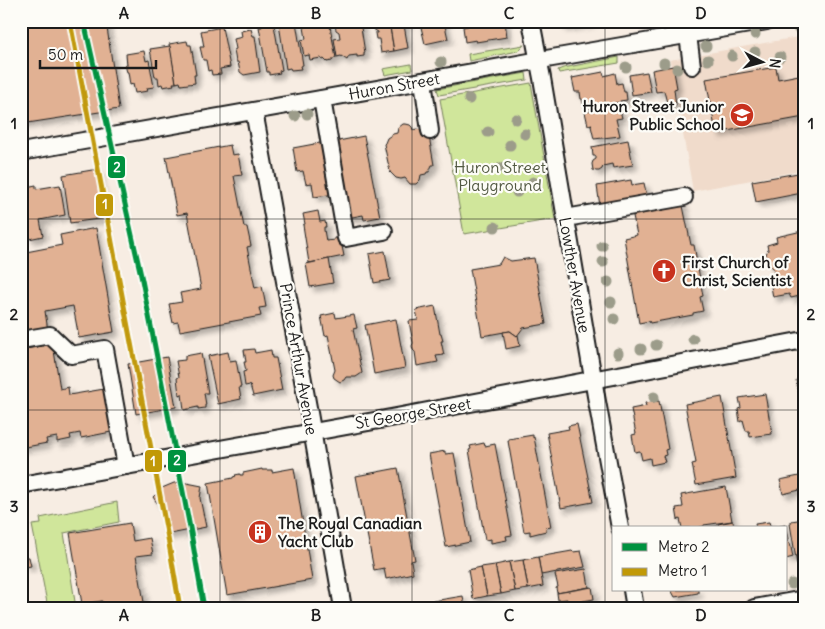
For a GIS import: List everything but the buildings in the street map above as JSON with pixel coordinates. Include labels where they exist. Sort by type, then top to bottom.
[{"type":"street","name":"Lowther Avenue","points":[[531,21],[620,526]]},
{"type":"street","name":"Huron Street","points":[[21,152],[767,21]]},
{"type":"street","points":[[688,35],[692,66]]},
{"type":"street","points":[[423,81],[430,131]]},
{"type":"street","points":[[322,99],[346,238],[384,231]]},
{"type":"street","name":"Prince Arthur Avenue","points":[[254,111],[343,608]]},
{"type":"street","points":[[566,218],[684,197]]},
{"type":"street","points":[[21,340],[50,335],[71,355],[105,349],[126,466]]},
{"type":"street","name":"St George Street","points":[[21,485],[804,340]]},
{"type":"street","points":[[632,592],[635,608]]},
{"type":"street","points":[[754,608],[804,599]]},
{"type":"shaded area","name":"Huron Street Junior Public School","points":[[804,36],[804,170],[693,191],[670,60]]},
{"type":"green space","points":[[524,45],[518,51],[469,61],[468,54]]},
{"type":"green space","points":[[619,57],[619,63],[559,73],[558,70],[563,68]]},
{"type":"green space","points":[[411,64],[412,70],[385,75],[383,69]]},
{"type":"green space","points":[[526,73],[527,80],[439,95],[437,89]]},
{"type":"green space","name":"Huron Street Playground","points":[[531,83],[555,219],[464,234],[440,99]]},
{"type":"green space","points":[[117,502],[119,522],[64,533],[76,608],[48,608],[32,525],[41,524],[40,518]]},
{"type":"metro line","name":"1","points":[[70,21],[180,608]]},
{"type":"metro line","name":"2","points":[[84,21],[142,280],[204,608]]},
{"type":"place","name":"Huron Street Junior Public School","points":[[742,115]]},
{"type":"place","name":"First Church of Christ, Scientist","points":[[664,271]]},
{"type":"place","name":"The Royal Canadian Yacht Club","points":[[260,532]]}]
